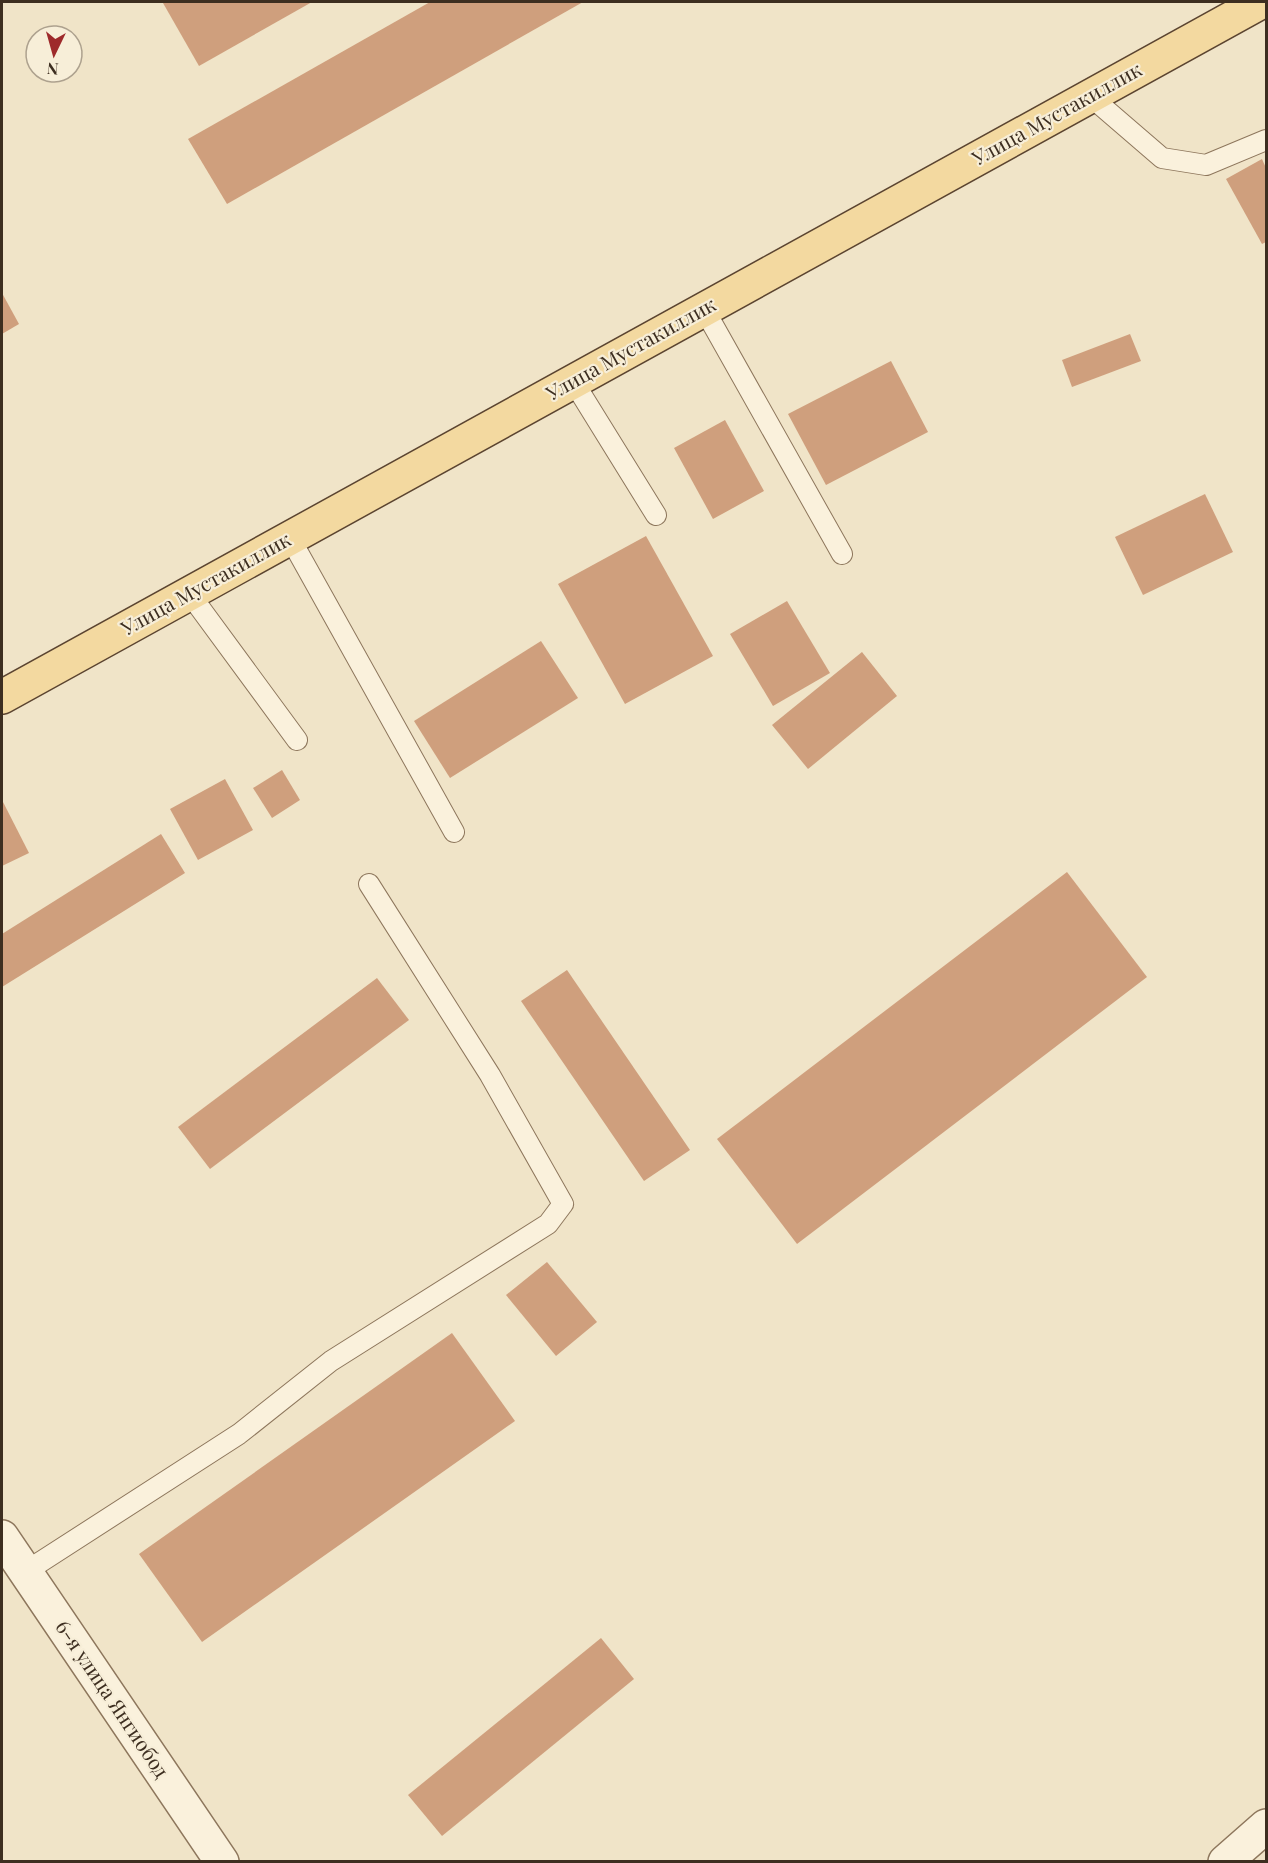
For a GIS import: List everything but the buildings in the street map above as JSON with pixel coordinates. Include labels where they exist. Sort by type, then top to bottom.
[{"type":"main road","name":"Улица Мустакиллик","points":[[2,697],[1261,2]]},
{"type":"street","name":"6-я улица Янгиобод","points":[[2,1537],[222,1862]]},
{"type":"street","points":[[1225,1862],[1266,1826]]},
{"type":"lane","points":[[1090,96],[1162,158],[1206,165],[1266,140]]},
{"type":"lane","points":[[704,309],[842,554]]},
{"type":"lane","points":[[573,381],[656,515]]},
{"type":"lane","points":[[290,538],[454,832]]},
{"type":"lane","points":[[189,593],[297,740]]},
{"type":"lane","points":[[25,1572],[239,1434],[331,1361],[548,1224],[563,1204],[490,1075],[369,884]]}]
